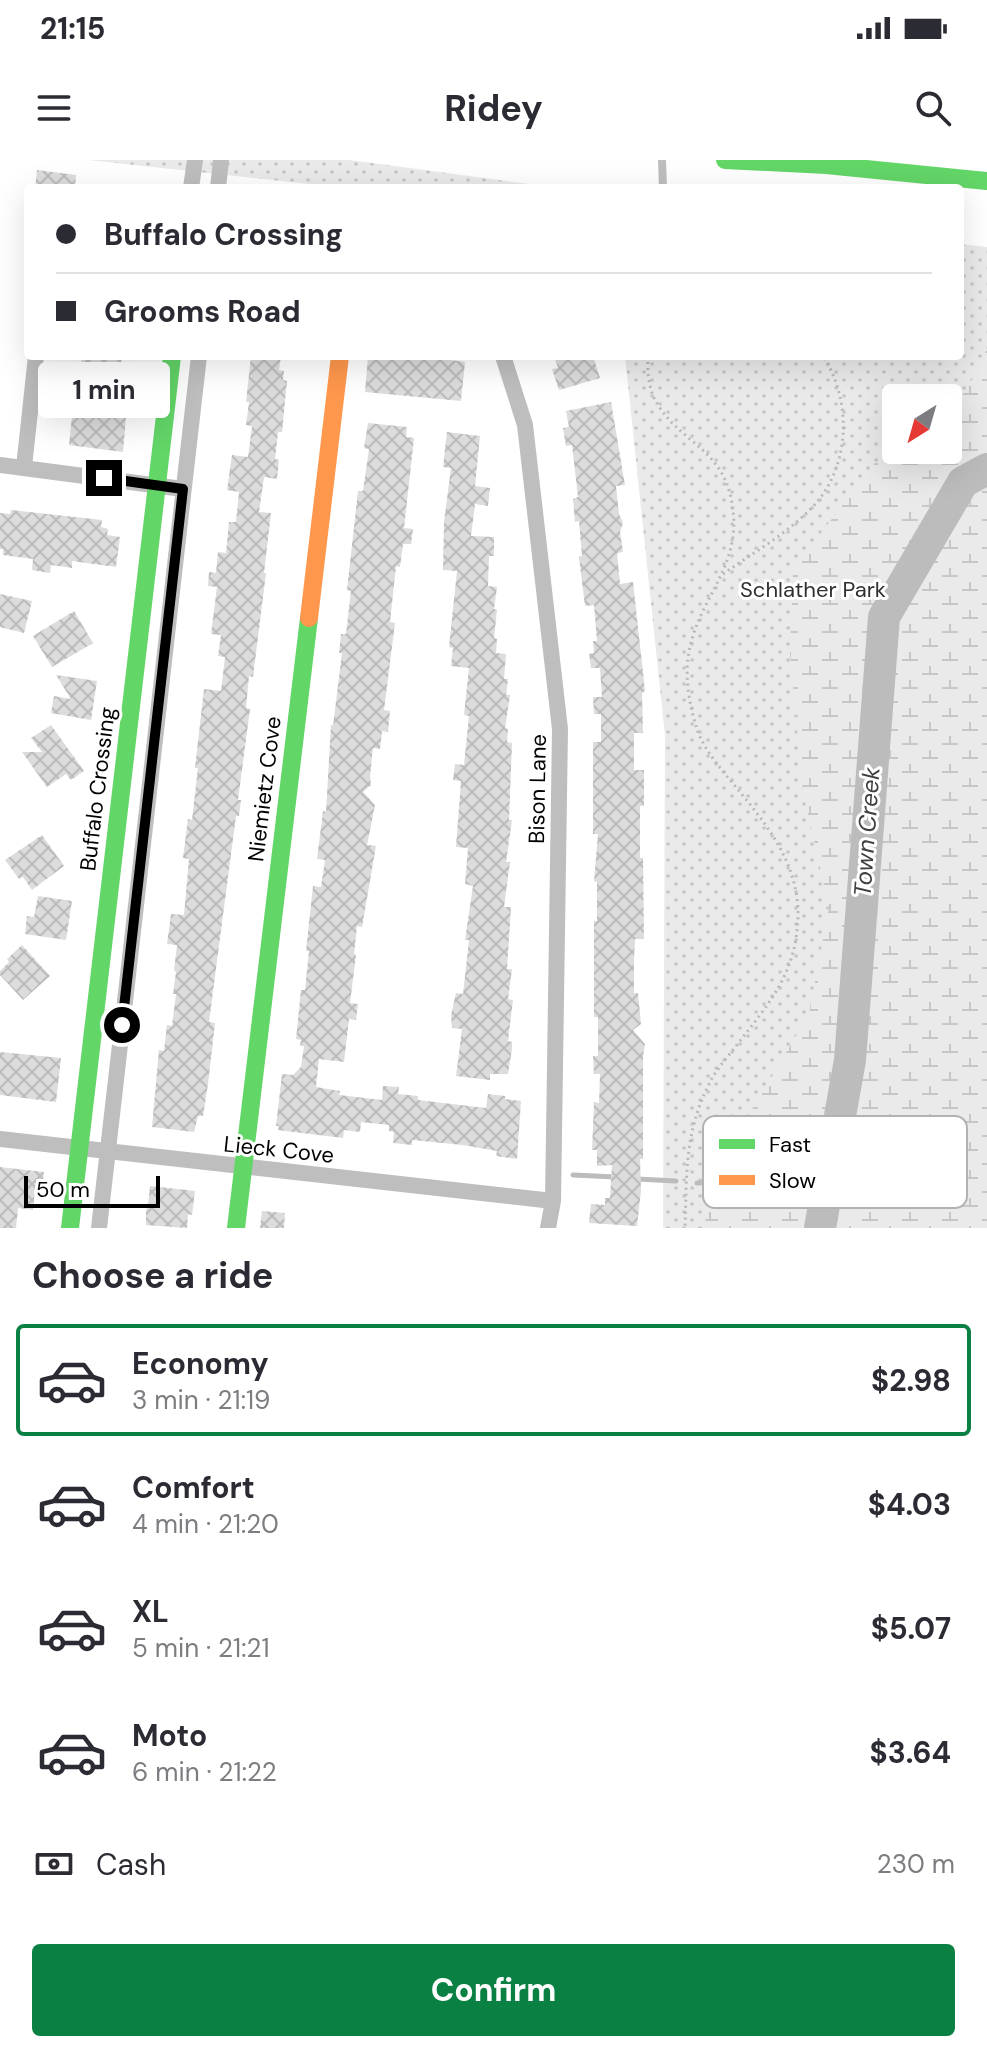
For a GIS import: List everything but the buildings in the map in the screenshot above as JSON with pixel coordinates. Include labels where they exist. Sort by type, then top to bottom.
[{"type":"street","points":[[192,184],[195,160]]},
{"type":"street","points":[[218,184],[221,160]]},
{"type":"street","points":[[725,160],[826,165],[987,181]]},
{"type":"street","points":[[24,467],[36,360]]},
{"type":"street","name":"Buffalo Crossing","points":[[70,1228],[172,360]]},
{"type":"street","points":[[99,1228],[199,360]]},
{"type":"street","name":"Niemietz Cove","points":[[236,1228],[340,360]]},
{"type":"street","name":"Bison Lane","points":[[504,360],[525,425],[560,729],[553,1201],[548,1228]]},
{"type":"street","points":[[0,465],[183,489]]},
{"type":"street","name":"Lieck Cove","points":[[0,1139],[553,1201]]},
{"type":"lane","points":[[662,160],[663,184]]},
{"type":"path","points":[[648,360],[652,393],[660,409],[713,458],[732,501],[732,544],[723,574],[703,611],[688,658],[691,710],[698,733],[710,755],[766,824],[785,854],[796,885],[798,914],[792,958],[784,980],[718,1069],[695,1120],[687,1154],[685,1228]]},
{"type":"path","points":[[723,574],[800,518],[817,501],[832,478],[841,450],[843,416],[839,389],[825,360]]},
{"type":"green space","points":[[88,160],[350,160],[529,184],[309,184]]},
{"type":"green space","name":"Schlather Park","points":[[964,244],[987,247],[987,500],[908,1116],[703,1116],[703,1208],[897,1208],[894,1228],[663,1228],[665,736],[625,360],[964,360]]},
{"type":"green space","points":[[987,347],[987,1228],[703,1228],[709,1208],[967,1208],[967,1116],[748,1116],[809,1014],[829,907],[803,792],[790,654],[793,569],[875,463],[882,459],[882,464],[962,464],[962,396],[981,365]]},
{"type":"waterway","name":"Town Creek","points":[[840,1116],[850,1060],[884,617],[963,482],[987,469]]},
{"type":"waterway","points":[[573,1175],[616,1177]]},
{"type":"waterway","points":[[637,1179],[676,1181]]},
{"type":"waterway","points":[[697,1183],[703,1183]]},
{"type":"waterway","name":"Town Creek","points":[[820,1228],[824,1208]]},
{"type":"traffic: fast","points":[[725,160],[826,165],[987,181]]},
{"type":"traffic: fast","points":[[70,1228],[172,360]]},
{"type":"traffic: fast","points":[[236,1228],[309,618]]},
{"type":"traffic: slow","points":[[309,618],[340,360]]},
{"type":"route","points":[[104,478],[183,489],[122,1025]]}]
